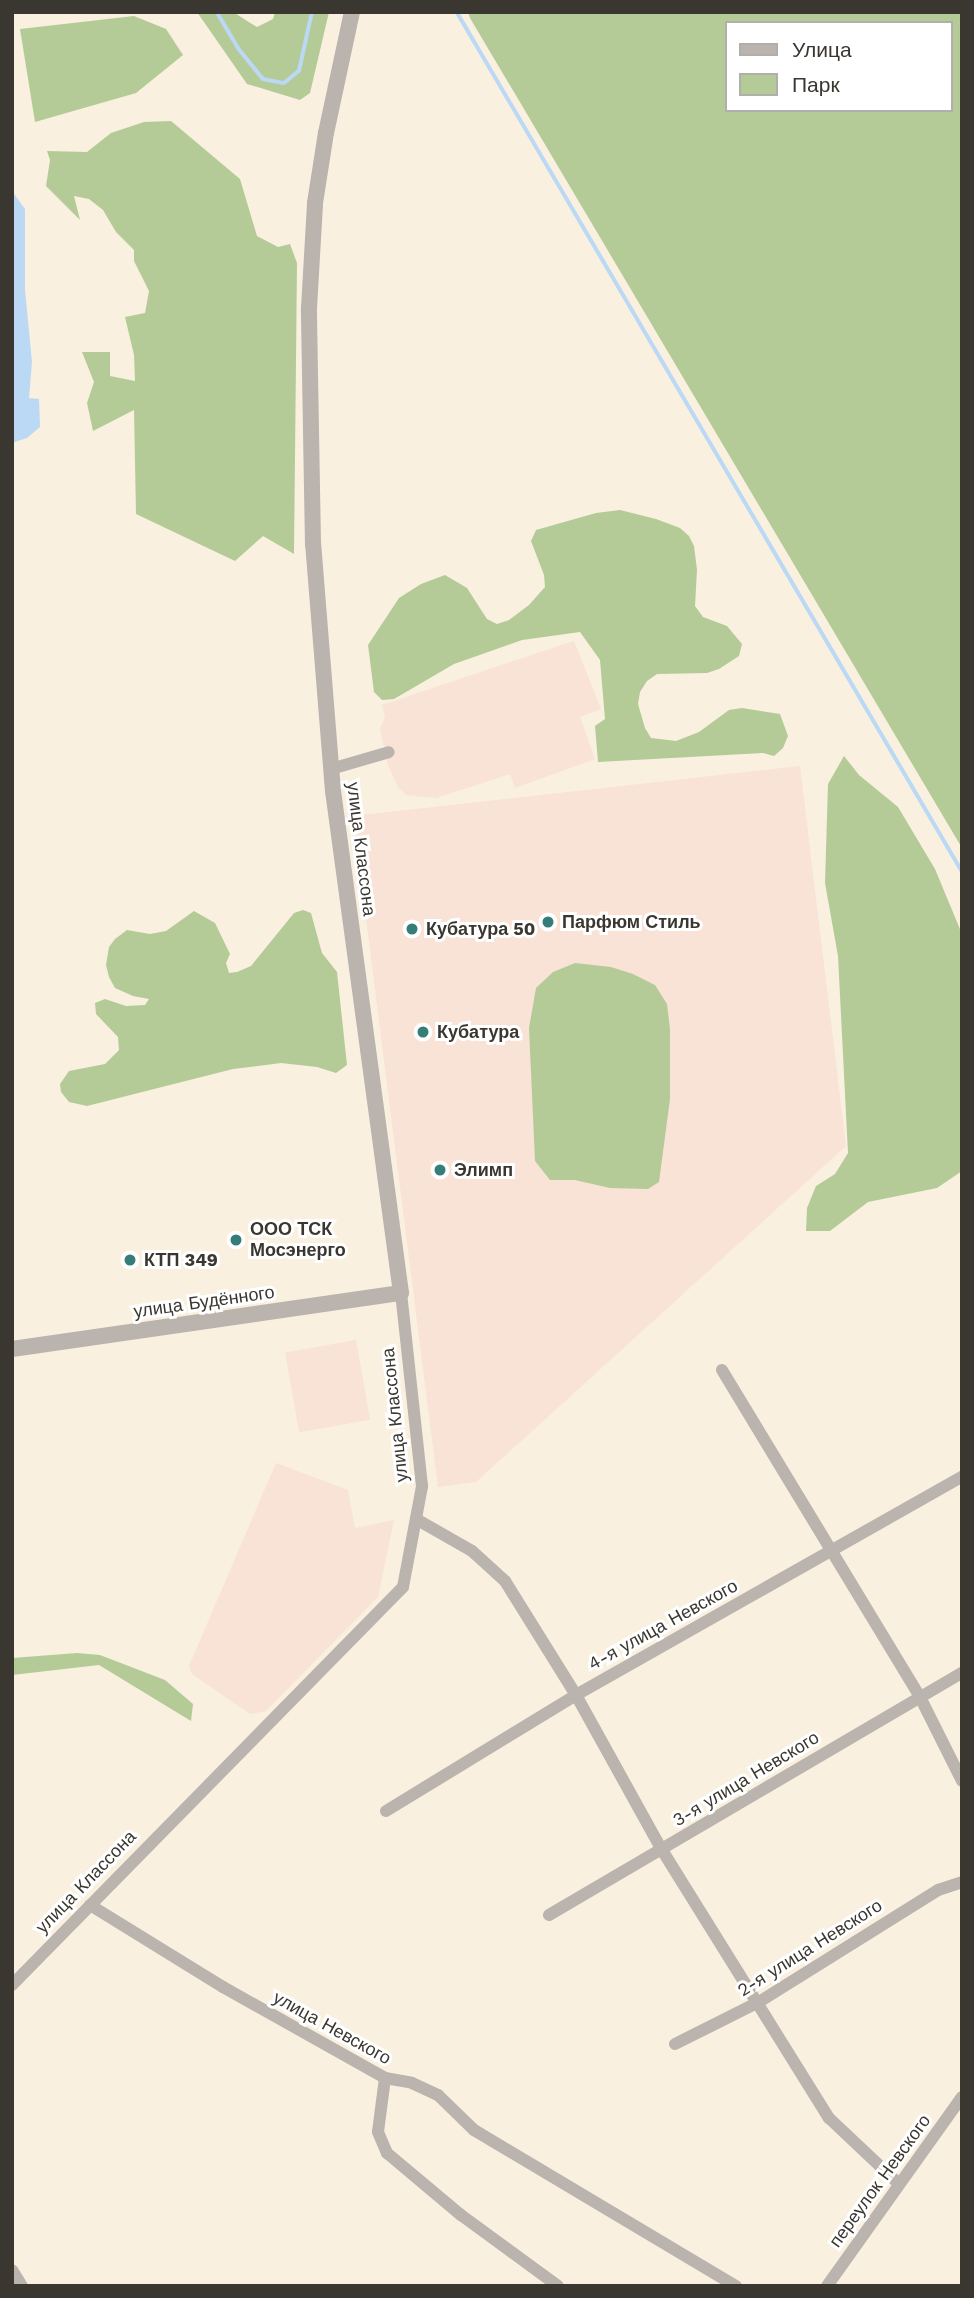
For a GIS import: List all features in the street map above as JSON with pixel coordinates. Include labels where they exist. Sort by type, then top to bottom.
[{"type":"street","name":"улица Классона","points":[[12,1985],[403,1587],[422,1486],[401,1293],[331,769],[313,545],[309,308],[315,203],[326,133],[352,12]]},
{"type":"street","points":[[331,769],[388,752]]},
{"type":"street","name":"улица Будённого","points":[[12,1349],[401,1293]]},
{"type":"street","points":[[722,1370],[920,1697],[962,1781]]},
{"type":"street","name":"4-я улица Невского","points":[[386,1811],[576,1695],[962,1477]]},
{"type":"street","points":[[416,1519],[472,1551],[505,1581],[576,1695],[662,1850],[760,2002],[829,2118],[899,2184]]},
{"type":"street","name":"3-я улица Невского","points":[[548,1915],[962,1673]]},
{"type":"street","name":"2-я улица Невского","points":[[675,2043],[760,2002],[938,1890],[962,1882]]},
{"type":"street","name":"улица Невского","points":[[90,1906],[223,1987],[385,2078],[412,2083],[438,2095],[474,2130],[736,2286]]},
{"type":"street","points":[[385,2078],[378,2132],[387,2153],[460,2215],[558,2286]]},
{"type":"street","name":"переулок Невского","points":[[827,2286],[962,2098]]},
{"type":"street","points":[[12,2270],[22,2286]]},
{"type":"shaded area","points":[[574,641],[601,709],[580,717],[595,759],[515,788],[510,774],[436,798],[406,795],[398,787],[388,765],[380,729],[385,717],[382,705]]},
{"type":"shaded area","points":[[800,766],[846,1146],[476,1482],[438,1487],[353,816]]},
{"type":"shaded area","points":[[356,1340],[370,1420],[299,1432],[285,1353]]},
{"type":"shaded area","points":[[276,1463],[348,1490],[355,1528],[394,1520],[378,1597],[266,1711],[250,1714],[192,1674],[189,1666]]},
{"type":"green space","points":[[197,12],[233,12],[257,27],[273,19],[275,12],[329,12],[310,93],[300,100],[247,84]]},
{"type":"green space","points":[[468,12],[962,12],[962,848],[470,18]]},
{"type":"green space","points":[[134,16],[166,29],[183,55],[136,93],[35,122],[20,29]]},
{"type":"green space","points":[[171,121],[240,179],[257,236],[278,247],[290,244],[297,263],[294,554],[263,536],[235,561],[136,514],[134,410],[93,431],[87,403],[94,382],[82,352],[110,352],[110,376],[135,381],[134,355],[125,317],[145,313],[149,291],[134,261],[134,250],[116,232],[103,210],[89,199],[74,196],[80,220],[46,186],[50,160],[47,151],[87,152],[111,133],[144,122]]},
{"type":"green space","points":[[620,510],[680,528],[689,536],[694,546],[697,570],[695,606],[703,617],[727,626],[742,644],[739,656],[719,669],[707,673],[657,674],[647,681],[640,692],[638,704],[651,738],[676,741],[699,732],[729,710],[742,708],[780,714],[788,736],[783,748],[774,756],[763,753],[598,762],[595,726],[605,719],[600,660],[580,632],[522,640],[454,664],[394,699],[382,700],[374,692],[368,645],[399,598],[421,584],[445,575],[467,588],[487,619],[497,624],[509,620],[529,605],[545,587],[544,575],[531,541],[536,530],[596,513]]},
{"type":"green space","points":[[844,756],[859,775],[898,807],[935,869],[962,934],[962,1171],[937,1188],[868,1202],[830,1231],[806,1231],[807,1208],[816,1186],[835,1174],[848,1153],[838,956],[825,883],[828,784]]},
{"type":"green space","points":[[303,910],[311,913],[322,953],[337,972],[347,1065],[336,1073],[317,1067],[281,1063],[233,1069],[87,1106],[69,1102],[61,1092],[60,1084],[69,1071],[105,1064],[119,1050],[118,1037],[96,1014],[95,1003],[105,999],[126,1006],[145,1005],[149,999],[115,988],[106,965],[109,947],[115,939],[127,930],[150,934],[166,931],[194,911],[215,923],[230,954],[226,963],[229,973],[237,972],[251,966],[294,913]]},
{"type":"green space","points":[[575,963],[611,967],[633,974],[655,985],[667,1004],[670,1029],[670,1099],[659,1182],[648,1189],[610,1188],[575,1180],[550,1180],[535,1161],[529,1028],[536,988],[553,972]]},
{"type":"green space","points":[[77,1653],[100,1655],[165,1680],[193,1704],[191,1721],[99,1665],[12,1675],[12,1658]]},
{"type":"water","points":[[12,191],[25,209],[25,290],[32,362],[29,398],[39,399],[40,427],[27,438],[12,443]]},
{"type":"waterway","points":[[217,12],[239,49],[263,79],[284,83],[299,71],[312,12]]},
{"type":"waterway","points":[[457,12],[962,871]]},
{"type":"place","name":"Парфюм Стиль","points":[[548,922]]},
{"type":"place","name":"Кубатура 50","points":[[412,929]]},
{"type":"place","name":"Кубатура","points":[[423,1032]]},
{"type":"place","name":"Элимп","points":[[440,1170]]},
{"type":"place","name":"ООО ТСК Мосэнерго","points":[[236,1240]]},
{"type":"place","name":"КТП 349","points":[[130,1260]]}]
